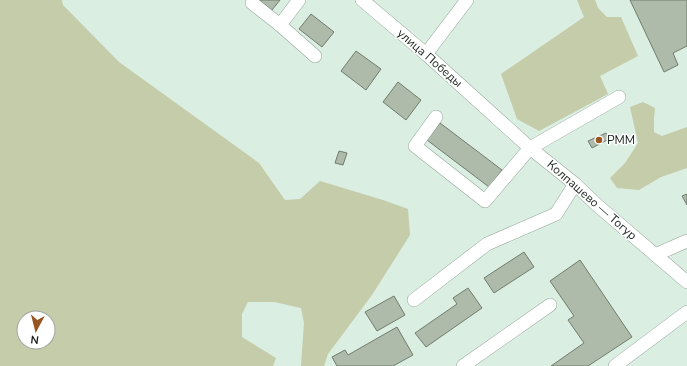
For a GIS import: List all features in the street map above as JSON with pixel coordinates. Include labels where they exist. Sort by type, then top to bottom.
[{"type":"street","points":[[280,25],[299,0]]},
{"type":"street","name":"улица Победы","points":[[362,0],[498,118]]},
{"type":"street","points":[[426,54],[467,0]]},
{"type":"street","points":[[252,3],[315,56]]},
{"type":"street","points":[[436,117],[415,146],[485,201],[530,148],[619,96]]},
{"type":"street","name":"Колпашево — Тогур","points":[[498,118],[530,148],[575,184],[597,205],[687,282]]},
{"type":"street","points":[[414,300],[487,244],[556,214],[575,184]]},
{"type":"street","points":[[655,255],[687,241]]},
{"type":"street","points":[[463,366],[550,305]]},
{"type":"street","points":[[615,366],[687,312]]},
{"type":"green space","points":[[0,0],[62,0],[63,5],[119,62],[259,163],[285,200],[300,199],[320,181],[408,209],[410,235],[372,295],[328,354],[324,366],[301,366],[304,323],[301,308],[274,302],[248,302],[242,314],[242,337],[276,358],[273,366],[0,366]]},
{"type":"green space","points":[[577,0],[595,0],[598,8],[607,17],[621,17],[638,56],[600,76],[608,94],[539,131],[517,119],[501,74],[584,17]]},
{"type":"green space","points":[[643,102],[655,108],[654,132],[662,136],[687,127],[687,168],[661,177],[639,190],[617,188],[610,178],[625,163],[638,143],[630,107]]},
{"type":"building","points":[[259,0],[280,0],[272,10]]},
{"type":"building","points":[[630,0],[687,0],[687,46],[673,53],[678,65],[664,72]]},
{"type":"building","points":[[311,14],[334,32],[322,47],[299,29]]},
{"type":"building","points":[[356,51],[381,69],[366,90],[341,71]]},
{"type":"building","points":[[398,82],[421,100],[406,120],[383,102]]},
{"type":"building","points":[[440,123],[502,170],[489,187],[427,140]]},
{"type":"building","name":"РММ","points":[[606,133],[609,139],[592,148],[588,141]]},
{"type":"building","points":[[339,151],[347,153],[343,165],[335,163]]},
{"type":"building","points":[[687,194],[687,205],[682,196]]},
{"type":"building","points":[[524,252],[534,267],[494,293],[484,278]]},
{"type":"building","points":[[580,260],[632,337],[588,366],[551,366],[584,343],[568,320],[574,316],[550,281]]},
{"type":"building","points":[[468,288],[482,308],[426,347],[415,333],[457,304],[453,298]]},
{"type":"building","points":[[394,296],[405,315],[377,331],[365,312]]},
{"type":"building","points":[[397,327],[413,355],[393,366],[337,366],[332,357],[345,350],[348,355]]},
{"type":"place","name":"РММ","points":[[599,140]]}]
